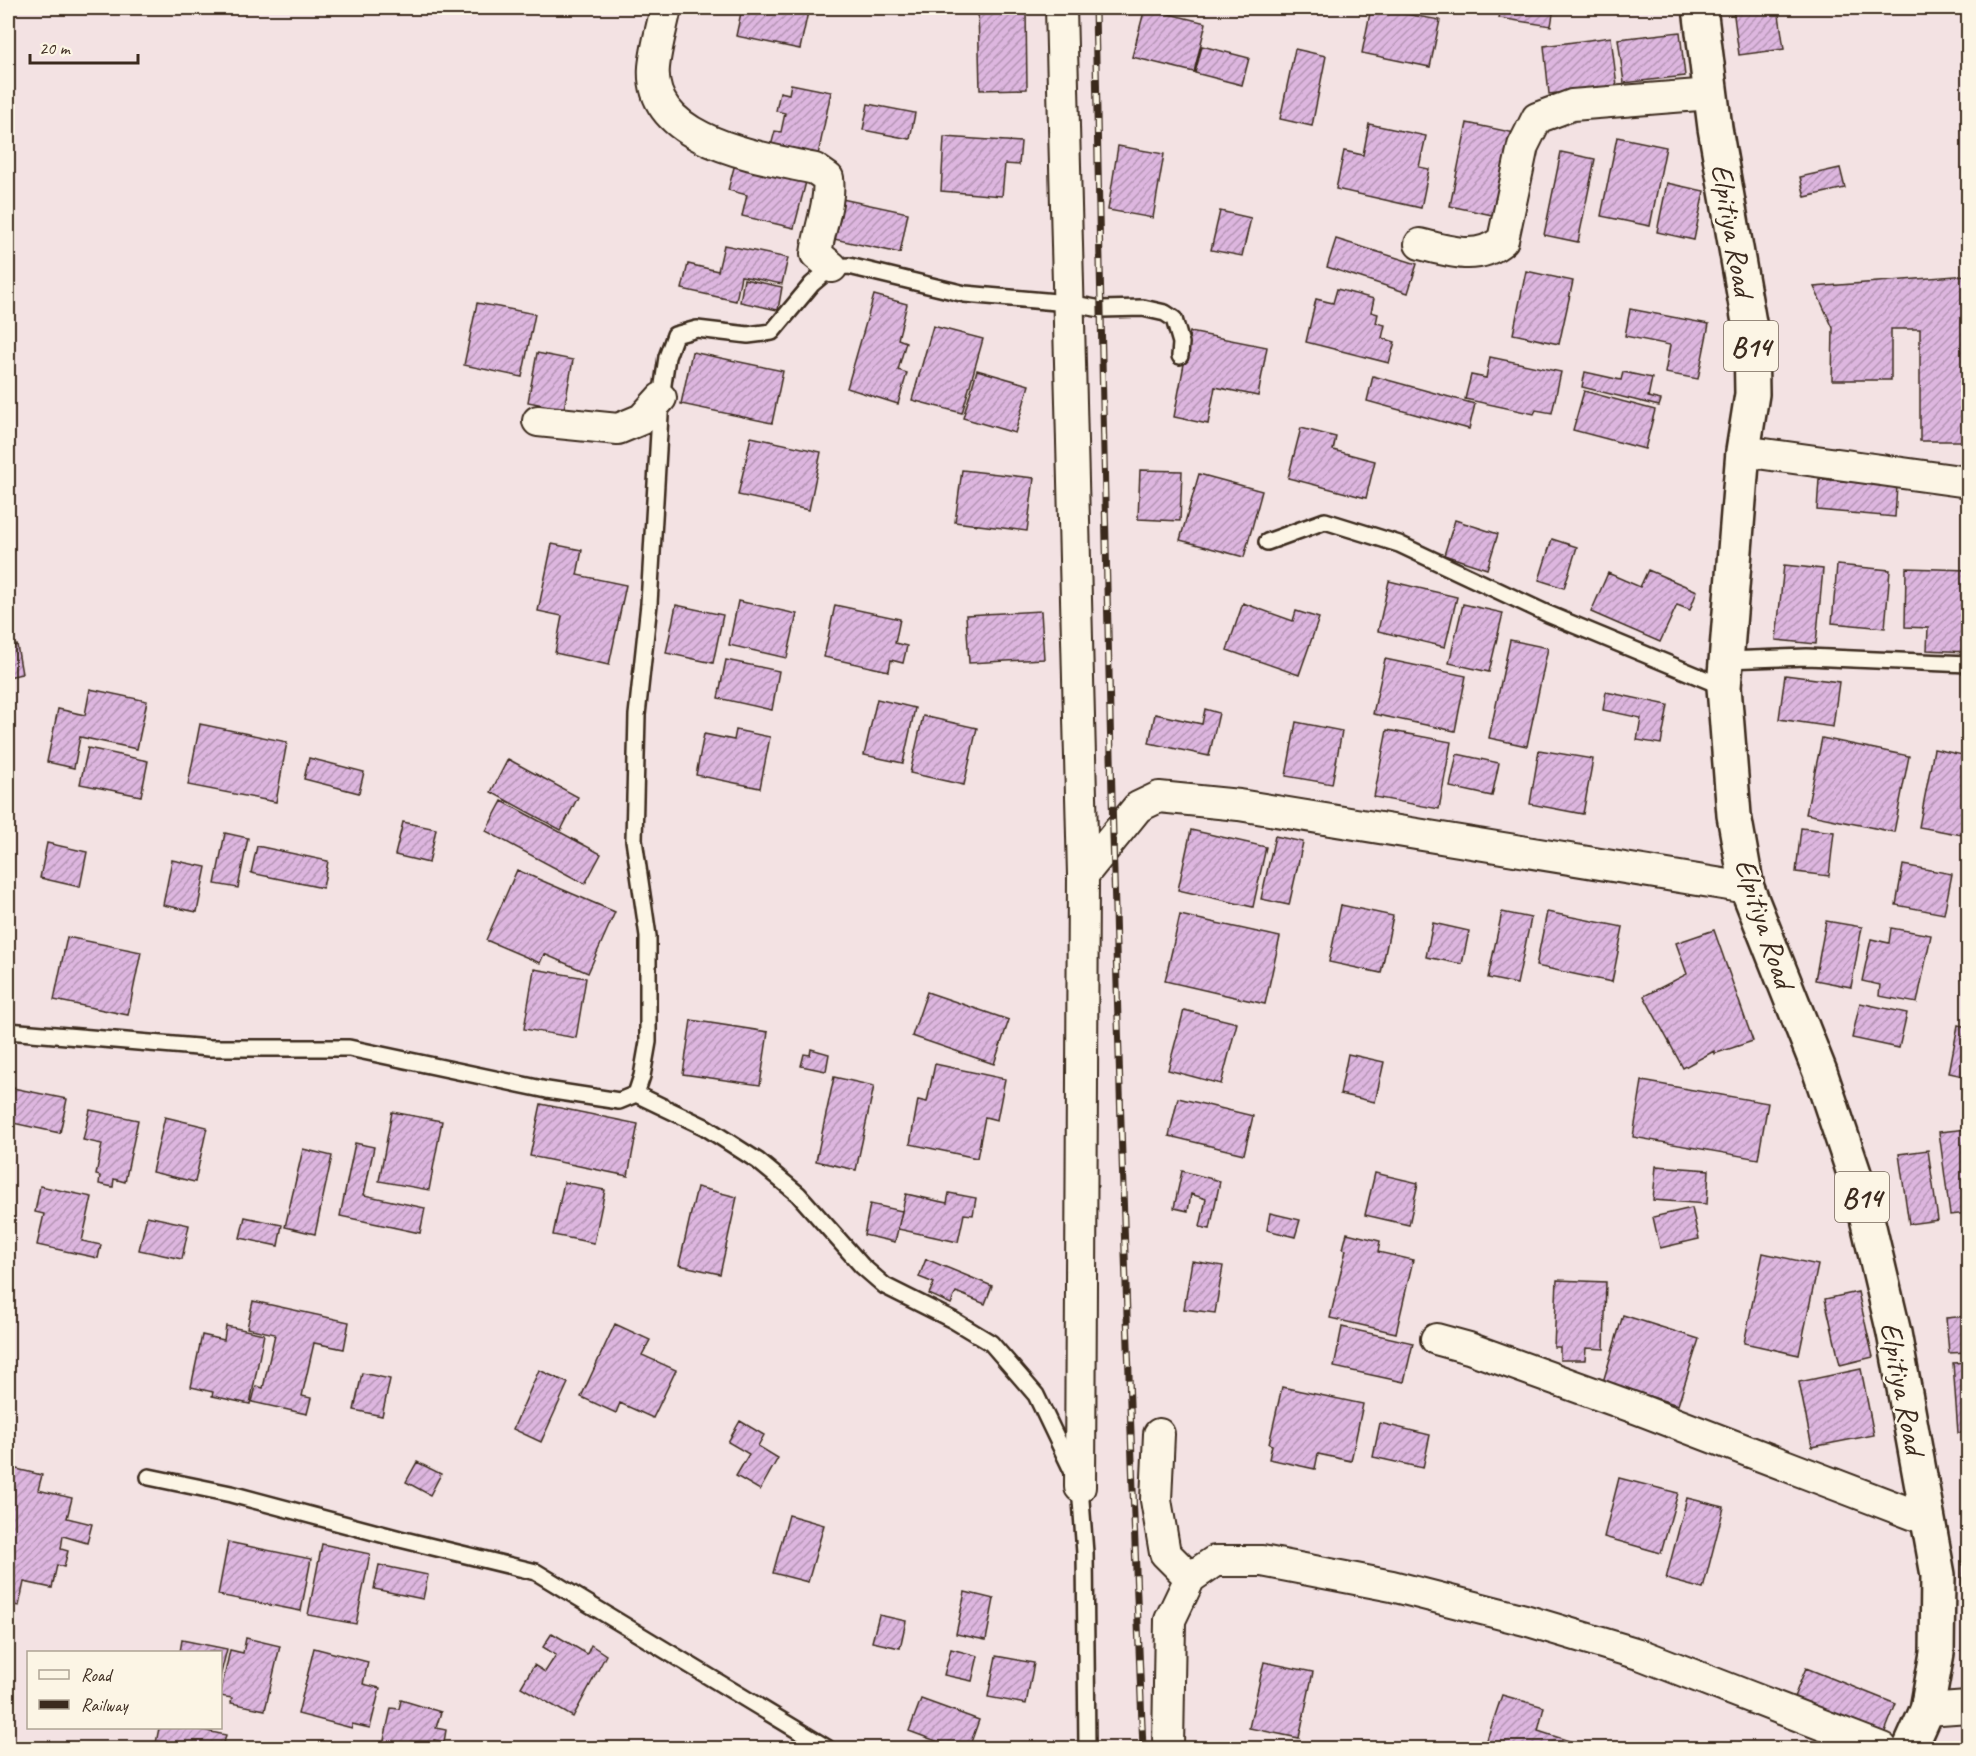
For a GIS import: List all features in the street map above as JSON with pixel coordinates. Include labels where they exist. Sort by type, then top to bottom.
[{"type":"main road","name":"Elpitiya Road","points":[[1700,8],[1711,94],[1751,334],[1752,393],[1743,452],[1725,673],[1734,815],[1747,888],[1820,1072],[1862,1197],[1894,1333],[1938,1575],[1937,1653],[1927,1710],[1910,1749]]},
{"type":"street","points":[[666,8],[654,68],[657,92],[663,104],[681,125],[705,139],[815,170],[828,178],[830,193],[820,225],[816,254],[832,267]]},
{"type":"street","points":[[1061,8],[1083,875],[1080,1486]]},
{"type":"street","points":[[1420,244],[1467,255],[1492,249],[1503,240],[1523,146],[1537,118],[1572,105],[1711,94]]},
{"type":"street","points":[[538,421],[618,429],[642,419],[661,398]]},
{"type":"street","points":[[1743,452],[1968,482]]},
{"type":"street","points":[[1083,875],[1138,807],[1159,797],[1239,805],[1747,888]]},
{"type":"street","points":[[1436,1340],[1469,1348],[1649,1413],[1928,1520]]},
{"type":"street","points":[[1159,1434],[1156,1500],[1165,1553],[1190,1578]]},
{"type":"street","points":[[1168,1749],[1170,1620],[1190,1578],[1215,1561],[1262,1560],[1392,1586],[1525,1620],[1642,1655],[1882,1749]]},
{"type":"street","points":[[1927,1710],[1968,1707]]},
{"type":"lane","points":[[636,1094],[648,1042],[648,936],[634,840],[637,715],[649,604],[661,398],[668,357],[675,335],[697,329],[748,335],[772,332],[812,284],[832,267],[849,266],[965,294],[1068,303],[1101,309],[1143,308],[1165,313],[1174,319],[1181,343],[1180,356]]},
{"type":"lane","points":[[1267,542],[1325,521],[1399,544],[1548,614],[1725,673],[1807,657],[1968,664]]},
{"type":"lane","points":[[8,1031],[209,1048],[349,1047],[547,1090],[618,1101],[636,1094],[705,1127],[758,1161],[798,1194],[862,1266],[885,1286],[991,1343],[1036,1395],[1080,1486],[1085,1553],[1087,1749]]},
{"type":"lane","points":[[149,1476],[231,1494],[536,1572],[827,1749]]},
{"type":"building","points":[[742,8],[785,8],[808,12],[800,49],[736,36]]},
{"type":"building","points":[[978,8],[1026,8],[1027,89],[980,90]]},
{"type":"building","points":[[1145,8],[1206,23],[1194,72],[1132,57]]},
{"type":"building","points":[[1371,8],[1440,20],[1430,67],[1362,53]]},
{"type":"building","points":[[1501,8],[1554,8],[1551,26],[1499,18]]},
{"type":"building","points":[[1733,8],[1778,8],[1784,49],[1739,55]]},
{"type":"building","points":[[1680,32],[1685,76],[1624,83],[1618,39]]},
{"type":"building","points":[[1611,37],[1617,86],[1549,94],[1544,46]]},
{"type":"building","points":[[1202,46],[1249,58],[1242,85],[1195,73]]},
{"type":"building","points":[[1295,49],[1326,56],[1312,126],[1280,119]]},
{"type":"building","points":[[791,84],[831,92],[818,155],[771,146],[775,131],[781,132],[785,113],[776,111],[780,92],[789,94]]},
{"type":"building","points":[[868,104],[915,113],[910,139],[863,130]]},
{"type":"building","points":[[1467,123],[1515,133],[1497,216],[1450,206]]},
{"type":"building","points":[[1369,124],[1426,136],[1419,167],[1429,169],[1421,208],[1336,189],[1344,151],[1363,155]]},
{"type":"building","points":[[944,137],[1021,142],[1019,165],[1005,164],[1002,196],[941,191]]},
{"type":"building","points":[[1617,137],[1666,147],[1650,226],[1601,216]]},
{"type":"building","points":[[1118,146],[1164,154],[1153,218],[1108,210]]},
{"type":"building","points":[[1561,152],[1595,159],[1578,242],[1544,235]]},
{"type":"building","points":[[736,160],[807,178],[794,228],[742,216],[747,195],[728,190]]},
{"type":"building","points":[[1840,168],[1845,188],[1805,197],[1800,177]]},
{"type":"building","points":[[1667,183],[1704,191],[1694,240],[1657,232]]},
{"type":"building","points":[[842,199],[908,213],[900,253],[834,239]]},
{"type":"building","points":[[1220,211],[1251,218],[1242,256],[1211,250]]},
{"type":"building","points":[[1336,239],[1417,264],[1408,293],[1327,267]]},
{"type":"building","points":[[724,245],[788,258],[782,284],[741,276],[736,301],[682,289],[688,264],[718,271]]},
{"type":"building","points":[[1526,271],[1573,281],[1559,344],[1513,334]]},
{"type":"building","points":[[1968,275],[1968,441],[1920,441],[1920,329],[1891,329],[1891,380],[1832,380],[1833,328],[1814,287]]},
{"type":"building","points":[[744,279],[782,287],[778,310],[740,302]]},
{"type":"building","points":[[1337,289],[1374,299],[1371,312],[1378,314],[1376,323],[1385,325],[1382,338],[1395,342],[1389,363],[1306,342],[1316,299],[1333,303]]},
{"type":"building","points":[[874,295],[907,304],[898,339],[906,342],[898,370],[907,373],[898,404],[847,388]]},
{"type":"building","points":[[477,303],[535,314],[522,377],[464,365]]},
{"type":"building","points":[[1630,309],[1709,324],[1698,379],[1665,373],[1670,345],[1625,336]]},
{"type":"building","points":[[933,326],[983,339],[962,413],[912,400]]},
{"type":"building","points":[[1190,332],[1267,347],[1258,396],[1215,387],[1208,424],[1174,417]]},
{"type":"building","points":[[692,352],[783,371],[772,423],[681,404]]},
{"type":"building","points":[[537,353],[573,360],[564,409],[528,402]]},
{"type":"building","points":[[1490,357],[1561,372],[1552,413],[1536,410],[1534,414],[1465,399],[1471,375],[1486,378]]},
{"type":"building","points":[[977,370],[1029,385],[1015,433],[963,418]]},
{"type":"building","points":[[1585,372],[1621,380],[1623,372],[1652,378],[1648,397],[1661,400],[1659,406],[1582,387]]},
{"type":"building","points":[[1373,376],[1475,404],[1469,429],[1367,401]]},
{"type":"building","points":[[1584,391],[1655,410],[1645,449],[1573,430]]},
{"type":"building","points":[[1301,428],[1336,437],[1333,450],[1375,461],[1366,498],[1288,478]]},
{"type":"building","points":[[751,437],[821,452],[809,510],[738,495]]},
{"type":"building","points":[[962,470],[1034,478],[1027,531],[955,522]]},
{"type":"building","points":[[1140,470],[1182,471],[1180,521],[1138,519]]},
{"type":"building","points":[[1199,474],[1262,491],[1244,557],[1180,540]]},
{"type":"building","points":[[1819,479],[1897,486],[1895,517],[1817,510]]},
{"type":"building","points":[[1455,520],[1498,534],[1487,569],[1444,555]]},
{"type":"building","points":[[1552,539],[1577,547],[1564,588],[1539,580]]},
{"type":"building","points":[[552,544],[582,550],[577,575],[626,585],[609,665],[555,653],[562,616],[538,611]]},
{"type":"building","points":[[1784,565],[1823,569],[1816,644],[1776,640]]},
{"type":"building","points":[[1837,565],[1890,570],[1885,628],[1832,623]]},
{"type":"building","points":[[1906,568],[1968,570],[1968,652],[1927,650],[1928,628],[1905,627]]},
{"type":"building","points":[[1648,570],[1697,591],[1690,610],[1677,605],[1660,642],[1591,612],[1608,573],[1640,587]]},
{"type":"building","points":[[1389,581],[1457,597],[1445,647],[1378,631]]},
{"type":"building","points":[[738,601],[797,614],[787,658],[729,645]]},
{"type":"building","points":[[1243,603],[1293,621],[1296,611],[1319,618],[1299,675],[1227,650]]},
{"type":"building","points":[[1463,604],[1503,613],[1489,672],[1449,663]]},
{"type":"building","points":[[676,605],[723,615],[713,663],[666,653]]},
{"type":"building","points":[[835,605],[900,619],[895,643],[907,646],[903,663],[891,660],[889,671],[824,657]]},
{"type":"building","points":[[1041,611],[1044,659],[969,663],[966,615]]},
{"type":"building","points":[[1510,640],[1548,648],[1527,746],[1489,738]]},
{"type":"building","points":[[17,645],[22,674],[8,677],[8,647]]},
{"type":"building","points":[[1385,659],[1466,676],[1455,731],[1373,714]]},
{"type":"building","points":[[726,660],[779,671],[772,710],[718,698]]},
{"type":"building","points":[[1785,675],[1839,682],[1833,727],[1779,719]]},
{"type":"building","points":[[90,689],[147,701],[137,749],[80,737],[74,768],[47,762],[58,709],[85,715]]},
{"type":"building","points":[[1606,692],[1668,705],[1661,744],[1637,740],[1641,718],[1603,710]]},
{"type":"building","points":[[877,699],[915,708],[903,763],[864,755]]},
{"type":"building","points":[[1205,709],[1219,713],[1209,756],[1149,743],[1155,714],[1202,724]]},
{"type":"building","points":[[923,716],[977,728],[964,785],[910,773]]},
{"type":"building","points":[[1296,722],[1342,731],[1332,784],[1286,776]]},
{"type":"building","points":[[200,724],[287,742],[276,802],[188,785]]},
{"type":"building","points":[[736,730],[770,737],[760,788],[696,775],[704,734],[734,740]]},
{"type":"building","points":[[1387,730],[1451,742],[1439,809],[1374,797]]},
{"type":"building","points":[[1822,738],[1909,756],[1894,832],[1806,814]]},
{"type":"building","points":[[88,748],[148,761],[141,796],[80,784]]},
{"type":"building","points":[[1934,749],[1968,756],[1968,836],[1919,827]]},
{"type":"building","points":[[1539,750],[1593,759],[1583,814],[1530,804]]},
{"type":"building","points":[[1457,754],[1499,763],[1492,796],[1450,787]]},
{"type":"building","points":[[309,758],[364,772],[359,793],[304,779]]},
{"type":"building","points":[[508,759],[578,797],[561,830],[491,792]]},
{"type":"building","points":[[502,801],[601,854],[585,884],[486,831]]},
{"type":"building","points":[[403,822],[436,829],[429,863],[395,855]]},
{"type":"building","points":[[1801,828],[1834,832],[1829,876],[1796,872]]},
{"type":"building","points":[[1191,830],[1266,847],[1253,907],[1178,890]]},
{"type":"building","points":[[225,833],[248,838],[238,888],[215,884]]},
{"type":"building","points":[[1275,836],[1303,842],[1289,905],[1261,899]]},
{"type":"building","points":[[47,843],[87,852],[80,887],[40,878]]},
{"type":"building","points":[[257,846],[328,861],[323,888],[251,873]]},
{"type":"building","points":[[172,860],[206,867],[197,912],[163,905]]},
{"type":"building","points":[[1903,865],[1952,874],[1944,914],[1896,905]]},
{"type":"building","points":[[517,870],[615,912],[588,973],[544,954],[540,963],[486,940]]},
{"type":"building","points":[[1341,905],[1393,916],[1381,973],[1329,962]]},
{"type":"building","points":[[1502,912],[1531,918],[1517,984],[1488,978]]},
{"type":"building","points":[[1547,912],[1623,927],[1612,982],[1536,966]]},
{"type":"building","points":[[1180,915],[1280,937],[1265,1004],[1165,981]]},
{"type":"building","points":[[1826,921],[1862,927],[1851,987],[1815,980]]},
{"type":"building","points":[[1433,923],[1469,931],[1462,964],[1426,957]]},
{"type":"building","points":[[1891,928],[1931,935],[1917,1003],[1879,996],[1880,985],[1862,981],[1871,939],[1889,943]]},
{"type":"building","points":[[1714,930],[1753,1041],[1714,1054],[1714,1051],[1683,1068],[1644,996],[1687,974],[1676,943]]},
{"type":"building","points":[[67,937],[141,952],[128,1015],[54,1000]]},
{"type":"building","points":[[534,969],[586,978],[576,1038],[524,1029]]},
{"type":"building","points":[[927,992],[1009,1020],[994,1064],[912,1036]]},
{"type":"building","points":[[1860,1003],[1907,1013],[1899,1048],[1852,1038]]},
{"type":"building","points":[[1184,1010],[1237,1023],[1221,1084],[1168,1070]]},
{"type":"building","points":[[691,1020],[768,1032],[760,1085],[683,1074]]},
{"type":"building","points":[[1958,1025],[1968,1027],[1968,1077],[1949,1073]]},
{"type":"building","points":[[811,1049],[829,1054],[826,1071],[801,1066],[804,1054],[810,1055]]},
{"type":"building","points":[[1348,1054],[1384,1062],[1375,1102],[1340,1094]]},
{"type":"building","points":[[935,1064],[1005,1079],[997,1120],[985,1117],[977,1158],[910,1144],[918,1100],[927,1102]]},
{"type":"building","points":[[834,1077],[874,1086],[856,1170],[816,1161]]},
{"type":"building","points":[[1642,1081],[1768,1103],[1758,1159],[1633,1137]]},
{"type":"building","points":[[8,1087],[67,1099],[60,1133],[8,1122]]},
{"type":"building","points":[[1178,1098],[1253,1116],[1244,1154],[1169,1136]]},
{"type":"building","points":[[541,1104],[638,1124],[628,1176],[530,1156]]},
{"type":"building","points":[[90,1110],[138,1120],[125,1182],[114,1179],[113,1187],[99,1184],[100,1176],[96,1175],[102,1144],[83,1140]]},
{"type":"building","points":[[392,1112],[442,1121],[429,1190],[379,1181]]},
{"type":"building","points":[[165,1117],[207,1127],[195,1182],[152,1172]]},
{"type":"building","points":[[1968,1129],[1968,1213],[1950,1215],[1939,1132]]},
{"type":"building","points":[[355,1143],[374,1147],[364,1195],[425,1208],[420,1233],[340,1216]]},
{"type":"building","points":[[303,1149],[332,1156],[315,1234],[285,1227]]},
{"type":"building","points":[[1928,1150],[1938,1220],[1909,1224],[1899,1154]]},
{"type":"building","points":[[1656,1166],[1709,1170],[1707,1204],[1653,1200]]},
{"type":"building","points":[[1182,1171],[1220,1181],[1210,1229],[1200,1227],[1206,1199],[1191,1194],[1188,1211],[1174,1208]]},
{"type":"building","points":[[1375,1173],[1418,1183],[1409,1225],[1365,1215]]},
{"type":"building","points":[[564,1182],[605,1190],[594,1243],[553,1235]]},
{"type":"building","points":[[40,1186],[92,1197],[82,1241],[101,1245],[98,1258],[37,1245],[44,1214],[35,1212]]},
{"type":"building","points":[[697,1187],[737,1197],[720,1274],[679,1265]]},
{"type":"building","points":[[949,1193],[976,1198],[973,1215],[964,1214],[958,1242],[898,1229],[906,1194],[947,1203]]},
{"type":"building","points":[[870,1204],[902,1211],[895,1242],[864,1235]]},
{"type":"building","points":[[1692,1208],[1699,1239],[1660,1248],[1653,1217]]},
{"type":"building","points":[[1270,1213],[1300,1220],[1295,1237],[1267,1230]]},
{"type":"building","points":[[147,1216],[189,1225],[182,1259],[139,1250]]},
{"type":"building","points":[[245,1217],[282,1225],[278,1246],[240,1238]]},
{"type":"building","points":[[1347,1233],[1380,1241],[1378,1252],[1413,1260],[1396,1333],[1330,1318],[1346,1250],[1343,1249]]},
{"type":"building","points":[[1763,1253],[1818,1265],[1799,1355],[1744,1343]]},
{"type":"building","points":[[926,1259],[992,1286],[985,1304],[956,1292],[951,1304],[929,1294],[934,1283],[919,1277]]},
{"type":"building","points":[[1192,1261],[1223,1266],[1215,1313],[1184,1309]]},
{"type":"building","points":[[1557,1280],[1606,1282],[1604,1349],[1586,1348],[1585,1360],[1560,1360],[1560,1347],[1554,1347]]},
{"type":"building","points":[[1858,1292],[1873,1357],[1840,1365],[1825,1299]]},
{"type":"building","points":[[253,1301],[349,1322],[344,1349],[314,1343],[302,1396],[311,1398],[307,1414],[252,1402],[256,1386],[263,1388],[275,1334],[247,1328]]},
{"type":"building","points":[[1623,1315],[1699,1339],[1678,1405],[1603,1382]]},
{"type":"building","points":[[1968,1316],[1968,1352],[1949,1353],[1946,1318]]},
{"type":"building","points":[[615,1324],[650,1340],[642,1355],[676,1370],[653,1418],[620,1403],[616,1413],[581,1397]]},
{"type":"building","points":[[226,1326],[264,1334],[250,1404],[212,1396],[213,1392],[191,1387],[202,1335],[224,1340]]},
{"type":"building","points":[[1342,1327],[1413,1343],[1404,1382],[1334,1367]]},
{"type":"building","points":[[1968,1362],[1968,1433],[1958,1433],[1953,1363]]},
{"type":"building","points":[[1861,1369],[1874,1435],[1812,1447],[1799,1382]]},
{"type":"building","points":[[539,1370],[568,1383],[541,1442],[513,1429]]},
{"type":"building","points":[[362,1373],[390,1379],[382,1416],[354,1410]]},
{"type":"building","points":[[1282,1387],[1363,1404],[1351,1461],[1318,1454],[1315,1469],[1269,1459],[1272,1445],[1269,1444]]},
{"type":"building","points":[[740,1421],[764,1435],[758,1446],[778,1458],[760,1490],[736,1476],[749,1454],[728,1442]]},
{"type":"building","points":[[1380,1423],[1430,1435],[1423,1468],[1373,1457]]},
{"type":"building","points":[[417,1462],[441,1474],[430,1495],[406,1482]]},
{"type":"building","points":[[8,1467],[42,1475],[38,1490],[72,1498],[67,1518],[92,1524],[87,1543],[63,1536],[61,1549],[68,1551],[64,1567],[57,1565],[52,1588],[24,1582],[19,1606],[8,1604]]},
{"type":"building","points":[[1619,1478],[1678,1493],[1661,1553],[1604,1537]]},
{"type":"building","points":[[1687,1498],[1724,1507],[1703,1589],[1666,1579]]},
{"type":"building","points":[[789,1515],[824,1525],[808,1582],[773,1573]]},
{"type":"building","points":[[228,1542],[311,1559],[301,1611],[218,1595]]},
{"type":"building","points":[[1962,1542],[1968,1542],[1968,1590],[1962,1590]]},
{"type":"building","points":[[322,1544],[370,1554],[356,1624],[308,1615]]},
{"type":"building","points":[[379,1565],[428,1575],[423,1599],[374,1589]]},
{"type":"building","points":[[965,1592],[994,1599],[986,1640],[956,1634]]},
{"type":"building","points":[[1966,1601],[1968,1601],[1968,1637],[1967,1637]]},
{"type":"building","points":[[879,1615],[906,1621],[900,1648],[872,1642]]},
{"type":"building","points":[[552,1633],[587,1654],[591,1645],[606,1655],[573,1717],[521,1687],[534,1665],[545,1672],[556,1655],[543,1647]]},
{"type":"building","points":[[246,1638],[280,1646],[265,1710],[231,1703],[232,1698],[222,1696],[230,1650],[243,1653]]},
{"type":"building","points":[[182,1640],[227,1649],[222,1669],[222,1651],[180,1651]]},
{"type":"building","points":[[314,1648],[368,1662],[363,1684],[380,1688],[370,1728],[352,1724],[352,1728],[298,1714]]},
{"type":"building","points":[[951,1649],[978,1656],[972,1681],[944,1675]]},
{"type":"building","points":[[996,1656],[1034,1663],[1026,1704],[988,1697]]},
{"type":"building","points":[[1264,1662],[1313,1672],[1299,1738],[1249,1728]]},
{"type":"building","points":[[1806,1668],[1896,1704],[1884,1734],[1794,1697]]},
{"type":"building","points":[[1502,1695],[1544,1707],[1538,1731],[1591,1748],[1484,1748]]},
{"type":"building","points":[[921,1699],[979,1720],[969,1748],[955,1748],[909,1731]]},
{"type":"building","points":[[401,1700],[441,1712],[436,1728],[446,1730],[444,1742],[434,1740],[433,1748],[399,1748],[383,1745],[391,1708],[399,1709]]},
{"type":"building","points":[[159,1729],[197,1729],[226,1735],[223,1747],[229,1748],[155,1748]]},
{"type":"railway","points":[[1095,8],[1114,878],[1143,1748]]}]
